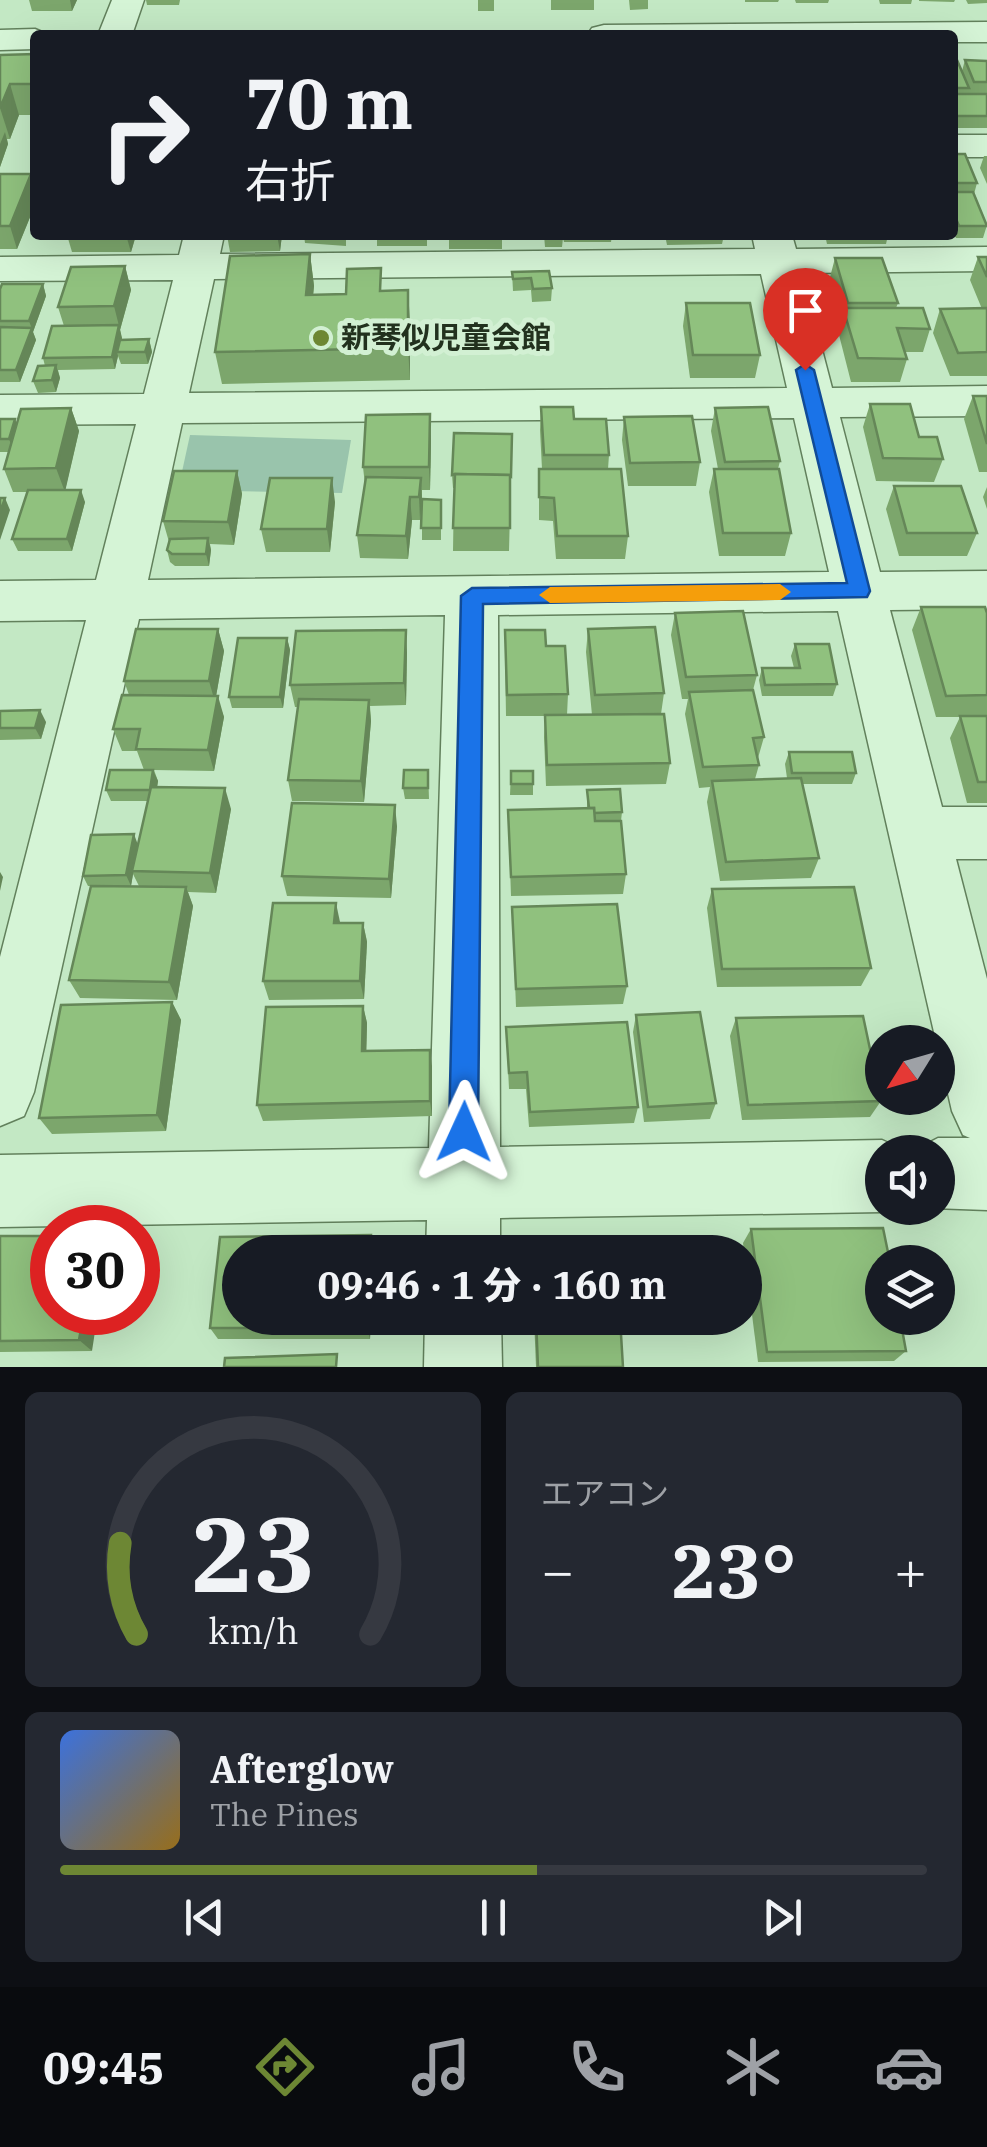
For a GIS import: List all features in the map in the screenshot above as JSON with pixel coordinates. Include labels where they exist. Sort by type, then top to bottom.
[{"type":"street","points":[[117,30],[128,0]]},
{"type":"street","points":[[715,0],[722,30]]},
{"type":"street","points":[[958,32],[987,32]]},
{"type":"street","points":[[0,40],[30,39]]},
{"type":"street","points":[[958,146],[987,146]]},
{"type":"street","points":[[776,248],[987,1112]]},
{"type":"street","points":[[0,269],[200,251],[776,248],[987,260]]},
{"type":"street","points":[[0,1092],[200,251]]},
{"type":"street","points":[[0,410],[987,401]]},
{"type":"street","points":[[0,601],[987,590]]},
{"type":"street","points":[[463,1218],[472,596]]},
{"type":"street","points":[[919,834],[987,833]]},
{"type":"street","points":[[955,1174],[987,1174]]},
{"type":"street","points":[[0,1191],[463,1218],[865,1178]]},
{"type":"street","points":[[463,1335],[463,1367]]},
{"type":"green space","points":[[190,435],[351,440],[342,493],[178,490]]},
{"type":"building","points":[[30,54],[30,84],[10,84],[0,108],[0,55]]},
{"type":"building","points":[[965,60],[987,61],[987,82],[974,82]]},
{"type":"building","points":[[958,62],[969,88],[958,88]]},
{"type":"building","points":[[958,94],[987,94],[987,116],[958,116]]},
{"type":"building","points":[[958,154],[965,154],[977,183],[958,183]]},
{"type":"building","points":[[0,174],[30,174],[10,226],[0,226]]},
{"type":"building","points":[[958,192],[973,192],[987,226],[959,226]]},
{"type":"building","points":[[310,254],[306,295],[346,294],[347,269],[381,268],[380,291],[408,290],[408,348],[215,352],[230,256]]},
{"type":"building","points":[[978,257],[987,257],[987,277]]},
{"type":"building","points":[[835,258],[882,258],[898,303],[848,303]]},
{"type":"building","points":[[125,266],[114,306],[58,307],[71,267]]},
{"type":"building","points":[[549,271],[552,288],[533,289],[531,278],[513,279],[512,272]]},
{"type":"building","points":[[2,284],[43,284],[29,321],[0,321]]},
{"type":"building","points":[[686,303],[750,303],[760,355],[693,355]]},
{"type":"building","points":[[843,308],[923,308],[930,329],[897,328],[907,359],[858,358]]},
{"type":"building","points":[[987,308],[987,352],[958,353],[940,309]]},
{"type":"building","points":[[119,325],[112,357],[43,358],[52,326]]},
{"type":"building","points":[[0,327],[32,328],[16,370],[0,370]]},
{"type":"building","points":[[149,339],[145,352],[117,352],[120,340]]},
{"type":"building","points":[[56,365],[52,380],[33,381],[38,366]]},
{"type":"building","points":[[973,396],[987,396],[987,444]]},
{"type":"building","points":[[870,404],[910,404],[919,437],[937,437],[943,459],[883,458]]},
{"type":"building","points":[[541,407],[573,407],[574,419],[606,419],[609,455],[544,455]]},
{"type":"building","points":[[768,407],[780,461],[725,462],[715,408]]},
{"type":"building","points":[[71,408],[56,468],[4,469],[21,409]]},
{"type":"building","points":[[430,414],[429,467],[363,467],[366,415]]},
{"type":"building","points":[[692,416],[700,462],[630,463],[624,417]]},
{"type":"building","points":[[0,419],[15,419],[9,439],[0,439]]},
{"type":"building","points":[[454,433],[512,434],[511,476],[452,475]]},
{"type":"building","points":[[539,469],[621,469],[628,536],[557,536],[554,498],[539,497]]},
{"type":"building","points":[[714,469],[779,469],[791,533],[723,533]]},
{"type":"building","points":[[174,471],[237,471],[228,522],[163,521]]},
{"type":"building","points":[[455,474],[510,475],[510,528],[453,528]]},
{"type":"building","points":[[366,477],[421,478],[419,497],[410,497],[406,536],[357,535]]},
{"type":"building","points":[[270,478],[332,478],[327,529],[261,529]]},
{"type":"building","points":[[894,486],[961,486],[977,533],[907,533]]},
{"type":"building","points":[[28,490],[81,490],[67,539],[12,539]]},
{"type":"building","points":[[422,499],[441,500],[441,528],[421,528]]},
{"type":"building","points":[[208,538],[206,554],[172,554],[167,550],[170,539]]},
{"type":"building","points":[[921,607],[985,607],[987,695],[946,696]]},
{"type":"building","points":[[743,611],[757,675],[686,677],[675,613]]},
{"type":"building","points":[[655,627],[664,693],[595,695],[588,629]]},
{"type":"building","points":[[136,629],[218,629],[209,681],[124,681]]},
{"type":"building","points":[[406,630],[404,683],[290,685],[296,631]]},
{"type":"building","points":[[505,630],[545,630],[546,646],[565,646],[568,694],[507,695]]},
{"type":"building","points":[[238,638],[287,638],[280,697],[229,697]]},
{"type":"building","points":[[795,644],[829,644],[837,684],[765,685],[762,668],[800,668]]},
{"type":"building","points":[[753,690],[764,737],[753,738],[759,765],[703,767],[689,692]]},
{"type":"building","points":[[122,695],[218,696],[208,750],[136,749],[140,729],[113,729]]},
{"type":"building","points":[[299,699],[369,700],[361,781],[288,780]]},
{"type":"building","points":[[40,710],[35,728],[0,728],[0,711]]},
{"type":"building","points":[[664,714],[670,763],[547,765],[545,715]]},
{"type":"building","points":[[960,716],[987,716],[987,782],[978,782]]},
{"type":"building","points":[[789,752],[852,752],[856,773],[792,773]]},
{"type":"building","points":[[110,770],[153,770],[150,790],[106,790]]},
{"type":"building","points":[[404,770],[428,770],[428,788],[403,788]]},
{"type":"building","points":[[511,771],[533,771],[533,784],[511,784]]},
{"type":"building","points":[[801,778],[819,858],[726,862],[712,781]]},
{"type":"building","points":[[151,787],[225,788],[210,873],[132,871]]},
{"type":"building","points":[[620,789],[622,812],[594,813],[594,808],[589,808],[587,790]]},
{"type":"building","points":[[292,803],[395,805],[389,879],[282,876]]},
{"type":"building","points":[[594,808],[595,821],[621,821],[626,874],[511,877],[508,810]]},
{"type":"building","points":[[134,834],[126,875],[83,876],[91,835]]},
{"type":"building","points":[[91,886],[186,887],[169,982],[69,980]]},
{"type":"building","points":[[854,887],[871,968],[722,969],[712,889]]},
{"type":"building","points":[[273,903],[336,903],[334,923],[363,923],[360,981],[263,981]]},
{"type":"building","points":[[617,904],[627,986],[516,989],[512,907]]},
{"type":"building","points":[[172,1002],[157,1115],[39,1118],[61,1005]]},
{"type":"building","points":[[363,1006],[362,1051],[430,1050],[430,1101],[257,1105],[266,1007]]},
{"type":"building","points":[[700,1012],[716,1103],[648,1107],[636,1015]]},
{"type":"building","points":[[863,1016],[865,1101],[748,1105],[736,1018]]},
{"type":"building","points":[[627,1022],[638,1107],[530,1112],[527,1072],[509,1073],[506,1027]]},
{"type":"building","points":[[883,1228],[886,1245],[865,1245],[865,1335],[903,1335],[906,1351],[767,1352],[762,1314],[762,1235],[752,1235],[751,1229]]},
{"type":"building","points":[[0,1236],[30,1236],[30,1335],[80,1335],[79,1340],[0,1341]]},
{"type":"building","points":[[220,1237],[222,1328],[210,1328]]},
{"type":"building","points":[[537,1335],[621,1335],[623,1367],[538,1367]]},
{"type":"building","points":[[337,1354],[336,1367],[224,1367],[225,1358]]},
{"type":"slow traffic","points":[[550,595],[780,592]]},
{"type":"place","name":"新琴似児童会館","points":[[321,338]]},
{"type":"route","points":[[464,1132],[472,596],[860,591],[805,370]]}]
